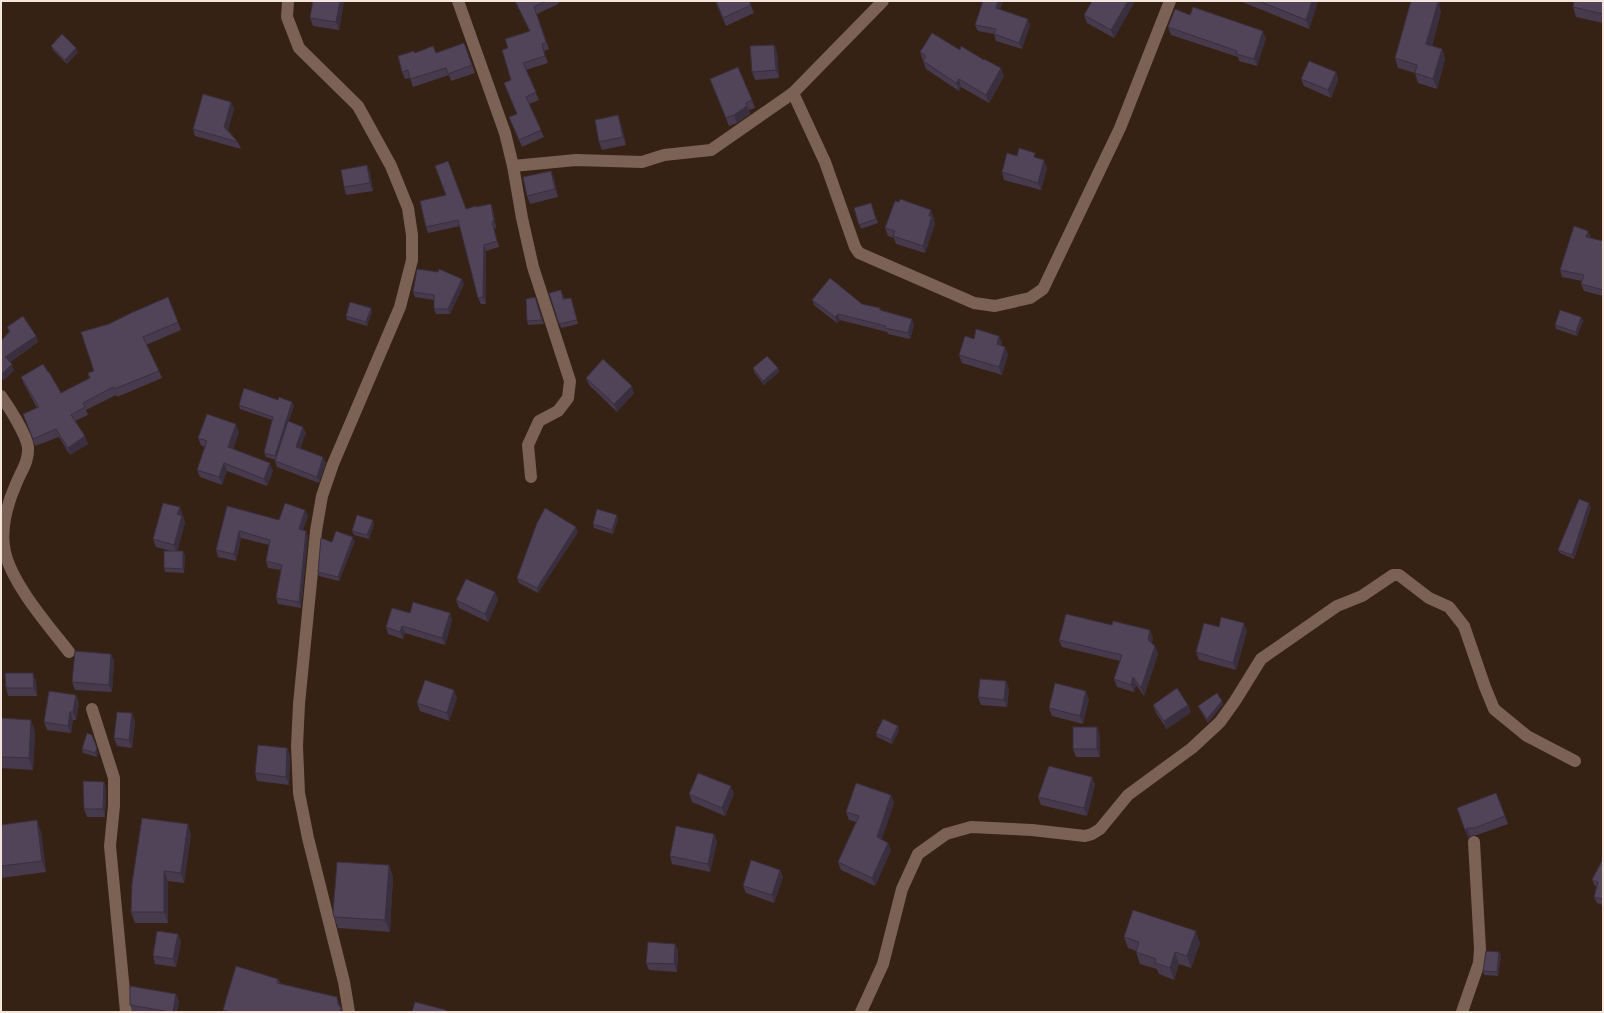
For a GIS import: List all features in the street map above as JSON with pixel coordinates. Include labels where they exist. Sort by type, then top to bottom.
[{"type":"street","points":[[288,1],[287,17],[299,48],[358,106],[391,166],[408,208],[412,235],[412,260],[400,307],[333,464],[322,496],[316,531],[298,704],[297,746],[299,792],[308,838],[344,982],[350,1012]]},
{"type":"street","points":[[458,1],[505,134],[513,166],[522,218],[533,267],[570,381],[568,398],[558,411],[539,420],[528,445],[532,477]]},
{"type":"street","points":[[513,166],[576,160],[642,162],[664,155],[711,150],[794,93],[884,1]]},
{"type":"street","points":[[794,93],[825,162],[855,247],[859,254],[974,303],[995,306],[1030,298],[1044,288],[1120,128],[1170,1]]},
{"type":"street","points":[[1,396],[12,410],[28,446],[27,459],[10,497],[3,528],[4,552],[14,578],[68,652]]},
{"type":"street","points":[[861,1012],[883,964],[902,889],[918,854],[946,834],[971,827],[1032,830],[1085,836],[1092,834],[1100,829],[1128,795],[1192,748],[1220,722],[1261,659],[1337,606],[1362,596],[1393,575],[1399,574],[1429,598],[1449,607],[1464,626],[1494,709],[1527,736],[1575,761]]},
{"type":"street","points":[[92,709],[114,778],[114,806],[110,846],[126,1012]]},
{"type":"street","points":[[1462,1012],[1479,963],[1480,948],[1474,842]]},
{"type":"building","points":[[313,1],[340,1],[336,22],[310,18]]},
{"type":"building","points":[[515,1],[546,1],[534,7],[546,42],[542,44],[545,56],[523,63],[536,92],[526,97],[541,130],[519,140],[509,117],[517,114],[504,83],[511,80],[502,50],[508,48],[505,39],[530,31]]},
{"type":"building","points":[[716,1],[749,1],[751,5],[723,18]]},
{"type":"building","points":[[983,1],[998,1],[996,8],[1028,19],[1019,43],[994,34],[996,29],[975,25]]},
{"type":"building","points":[[1092,1],[1128,1],[1111,30],[1084,15]]},
{"type":"building","points":[[1259,1],[1312,1],[1306,20]]},
{"type":"building","points":[[1411,1],[1438,2],[1426,44],[1442,49],[1433,79],[1415,73],[1417,65],[1395,58]]},
{"type":"building","points":[[1574,1],[1603,1],[1603,14],[1573,7]]},
{"type":"building","points":[[1193,7],[1263,31],[1254,59],[1236,54],[1237,51],[1168,27],[1175,9],[1190,15]]},
{"type":"building","points":[[932,33],[960,50],[961,46],[1001,68],[986,95],[959,79],[956,83],[923,61],[926,56],[920,52]]},
{"type":"building","points":[[62,34],[76,48],[65,60],[51,46]]},
{"type":"building","points":[[464,43],[472,65],[448,74],[446,68],[410,79],[408,70],[402,72],[398,56],[414,51],[415,53],[433,46],[436,53]]},
{"type":"building","points":[[774,45],[776,70],[752,72],[750,46]]},
{"type":"building","points":[[1309,61],[1336,72],[1328,90],[1301,79]]},
{"type":"building","points":[[738,67],[752,100],[746,103],[747,106],[734,115],[726,118],[710,79]]},
{"type":"building","points":[[203,94],[231,102],[224,127],[238,142],[193,129]]},
{"type":"building","points":[[618,115],[623,137],[599,142],[595,120]]},
{"type":"building","points":[[1019,148],[1035,153],[1034,157],[1044,160],[1038,183],[1002,172],[1007,153],[1017,156]]},
{"type":"building","points":[[448,161],[466,209],[491,204],[494,222],[492,222],[497,241],[484,245],[483,297],[478,298],[458,220],[426,227],[420,201],[446,195],[435,166]]},
{"type":"building","points":[[367,165],[370,183],[344,187],[341,170]]},
{"type":"building","points":[[551,171],[555,189],[527,196],[523,177]]},
{"type":"building","points":[[900,199],[931,210],[929,216],[932,216],[923,246],[893,236],[895,231],[885,228],[895,201],[899,202]]},
{"type":"building","points":[[871,203],[876,219],[859,225],[854,208]]},
{"type":"building","points":[[1574,226],[1588,231],[1586,237],[1603,241],[1603,290],[1581,284],[1584,275],[1560,270]]},
{"type":"building","points":[[417,269],[438,272],[439,269],[462,279],[448,309],[434,309],[434,295],[413,292]]},
{"type":"building","points":[[830,278],[862,304],[880,308],[880,310],[912,319],[908,333],[838,314],[835,317],[812,300]]},
{"type":"building","points":[[561,290],[563,299],[571,298],[577,320],[559,324],[549,293]]},
{"type":"building","points":[[168,297],[178,322],[143,337],[159,371],[114,389],[113,387],[83,403],[85,407],[71,415],[85,436],[68,448],[56,429],[33,439],[23,414],[39,407],[21,377],[43,364],[61,393],[90,378],[88,373],[94,371],[81,332],[109,324]]},
{"type":"building","points":[[535,297],[542,320],[527,321],[526,299]]},
{"type":"building","points":[[350,302],[371,308],[366,322],[346,316]]},
{"type":"building","points":[[1560,310],[1581,317],[1576,332],[1555,325]]},
{"type":"building","points":[[23,316],[36,336],[5,357],[12,364],[2,374],[1,341],[10,331],[7,327]]},
{"type":"building","points":[[976,329],[999,336],[997,344],[1005,347],[999,367],[959,355],[965,336],[974,339]]},
{"type":"building","points":[[767,356],[778,368],[763,381],[753,368]]},
{"type":"building","points":[[603,359],[632,386],[614,404],[586,378]]},
{"type":"building","points":[[244,388],[278,400],[279,397],[292,402],[275,456],[264,453],[273,417],[239,405]]},
{"type":"building","points":[[207,414],[236,424],[228,447],[270,463],[264,479],[224,463],[219,477],[197,470],[207,441],[198,438]]},
{"type":"building","points":[[288,421],[303,427],[296,447],[323,457],[317,477],[275,461]]},
{"type":"building","points":[[1579,499],[1589,503],[1572,555],[1558,550]]},
{"type":"building","points":[[163,503],[180,507],[177,514],[182,516],[174,545],[153,539]]},
{"type":"building","points":[[285,503],[305,510],[299,529],[306,531],[299,602],[276,598],[282,565],[266,561],[270,540],[239,531],[234,554],[216,550],[227,506],[279,520]]},
{"type":"building","points":[[545,508],[576,527],[537,588],[517,578],[537,523]]},
{"type":"building","points":[[597,509],[617,515],[612,530],[593,524]]},
{"type":"building","points":[[357,515],[373,520],[367,535],[352,531]]},
{"type":"building","points":[[336,531],[353,537],[338,577],[318,572],[321,538],[332,542]]},
{"type":"building","points":[[164,551],[183,551],[183,569],[164,568]]},
{"type":"building","points":[[466,579],[495,592],[485,614],[456,600]]},
{"type":"building","points":[[413,602],[450,613],[442,638],[402,626],[400,632],[386,627],[392,608],[410,613]]},
{"type":"building","points":[[1066,614],[1112,625],[1113,621],[1150,630],[1148,640],[1155,646],[1141,688],[1133,677],[1131,685],[1114,679],[1122,655],[1059,640]]},
{"type":"building","points":[[1221,617],[1244,623],[1233,663],[1196,652],[1204,623],[1219,627]]},
{"type":"building","points":[[75,651],[111,654],[109,685],[72,682]]},
{"type":"building","points":[[5,673],[33,673],[34,688],[6,688]]},
{"type":"building","points":[[980,679],[1006,681],[1004,700],[978,697]]},
{"type":"building","points":[[425,680],[454,690],[447,713],[417,703]]},
{"type":"building","points":[[1055,683],[1086,691],[1080,716],[1049,708]]},
{"type":"building","points":[[1177,688],[1188,705],[1164,721],[1153,705]]},
{"type":"building","points":[[49,691],[76,695],[73,712],[70,712],[68,726],[44,722]]},
{"type":"building","points":[[1217,693],[1222,701],[1207,719],[1198,706]]},
{"type":"building","points":[[117,712],[132,713],[129,740],[114,738]]},
{"type":"building","points":[[1,718],[31,720],[29,758],[1,757]]},
{"type":"building","points":[[883,719],[898,726],[891,740],[876,733]]},
{"type":"building","points":[[1073,727],[1097,727],[1097,749],[1073,749]]},
{"type":"building","points":[[87,733],[92,735],[97,748],[95,753],[82,749]]},
{"type":"building","points":[[258,745],[287,748],[286,777],[255,773]]},
{"type":"building","points":[[1049,766],[1092,777],[1084,808],[1038,797]]},
{"type":"building","points":[[698,773],[731,786],[722,808],[689,794]]},
{"type":"building","points":[[83,781],[104,782],[103,809],[84,809]]},
{"type":"building","points":[[856,783],[891,795],[877,837],[888,843],[872,878],[838,862],[859,816],[846,812]]},
{"type":"building","points":[[1496,793],[1505,816],[1475,828],[1467,828],[1465,830],[1457,808]]},
{"type":"building","points":[[142,818],[188,824],[181,873],[164,871],[164,912],[131,912],[132,883]]},
{"type":"building","points":[[37,820],[42,861],[1,866],[1,825]]},
{"type":"building","points":[[676,826],[714,834],[708,864],[670,856]]},
{"type":"building","points":[[1603,859],[1603,899],[1594,897],[1598,882],[1592,880]]},
{"type":"building","points":[[751,860],[780,870],[772,895],[743,886]]},
{"type":"building","points":[[337,862],[389,865],[385,920],[334,917],[333,912]]},
{"type":"building","points":[[1133,910],[1196,931],[1187,956],[1175,952],[1170,968],[1155,963],[1156,959],[1136,952],[1139,942],[1124,937]]},
{"type":"building","points":[[157,931],[178,934],[173,959],[153,956]]},
{"type":"building","points":[[648,942],[675,944],[674,964],[646,963]]},
{"type":"building","points":[[1486,951],[1499,952],[1497,972],[1483,971]]},
{"type":"building","points":[[236,966],[278,979],[277,983],[337,997],[338,1004],[341,1008],[340,1012],[231,1012],[223,1010]]},
{"type":"building","points":[[130,986],[176,994],[173,1012],[130,1005]]},
{"type":"building","points":[[415,1002],[446,1010],[445,1012],[412,1012]]}]
